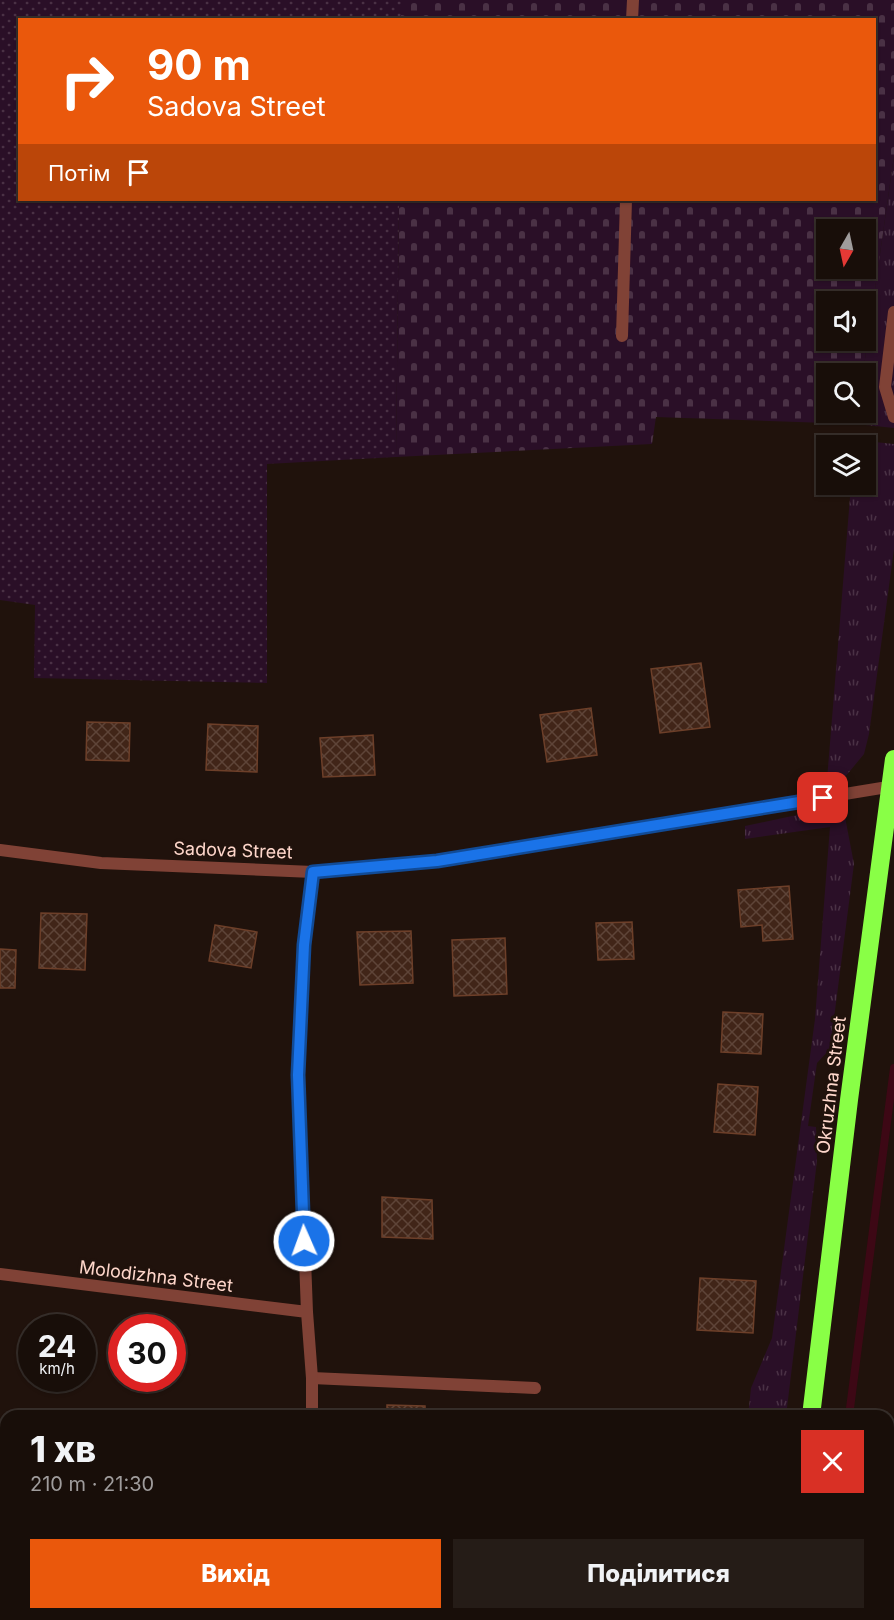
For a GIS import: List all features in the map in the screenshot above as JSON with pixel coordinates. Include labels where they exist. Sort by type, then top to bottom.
[{"type":"highway","name":"Okruzhna Street","points":[[812,1410],[894,759]]},
{"type":"street","points":[[632,18],[633,0]]},
{"type":"street","points":[[622,336],[626,201]]},
{"type":"street","points":[[894,312],[885,387],[894,417]]},
{"type":"street","name":"Sadova Street","points":[[0,850],[101,863],[313,872],[437,861],[892,787]]},
{"type":"street","points":[[312,1410],[298,1075],[304,945],[313,872]]},
{"type":"street","name":"Molodizhna Street","points":[[0,1274],[307,1312]]},
{"type":"street","points":[[312,1378],[535,1388]]},
{"type":"green space","points":[[0,0],[401,0],[401,18],[18,18],[18,201],[399,201],[396,457],[267,464],[267,683],[34,678],[35,605],[0,600]]},
{"type":"green space","points":[[401,0],[894,0],[894,156],[875,291],[816,291],[816,351],[866,351],[864,363],[816,363],[816,423],[656,417],[652,444],[396,457],[399,201],[876,201],[876,18],[401,18]]},
{"type":"green space","points":[[894,156],[894,428],[856,424],[876,423],[876,363],[864,363],[866,351],[876,351],[875,291]]},
{"type":"green space","points":[[876,442],[894,444],[894,549],[869,734],[864,754],[845,777],[827,780],[850,495],[876,495]]},
{"type":"green space","points":[[838,812],[845,817],[854,864],[830,1049],[817,1063],[808,1126],[816,1127],[817,1161],[787,1410],[749,1410],[751,1388],[772,1338],[815,1019],[830,827],[745,839],[745,826],[806,813]]},
{"type":"building","points":[[701,663],[710,727],[660,733],[651,669]]},
{"type":"building","points":[[591,708],[597,755],[547,762],[540,715]]},
{"type":"building","points":[[87,722],[130,723],[129,761],[86,760]]},
{"type":"building","points":[[208,724],[258,726],[257,772],[206,770]]},
{"type":"building","points":[[373,735],[375,775],[323,777],[320,738]]},
{"type":"building","points":[[789,886],[793,939],[763,941],[762,925],[741,927],[738,890]]},
{"type":"building","points":[[41,913],[87,914],[85,970],[39,968]]},
{"type":"building","points":[[632,922],[634,959],[598,960],[596,923]]},
{"type":"building","points":[[215,925],[257,932],[251,968],[209,961]]},
{"type":"building","points":[[411,931],[413,983],[360,985],[357,932]]},
{"type":"building","points":[[505,938],[507,994],[454,996],[452,940]]},
{"type":"building","points":[[0,949],[16,950],[15,988],[0,988]]},
{"type":"building","points":[[723,1012],[763,1014],[761,1054],[721,1052]]},
{"type":"building","points":[[718,1084],[758,1087],[755,1135],[714,1132]]},
{"type":"building","points":[[382,1197],[432,1200],[433,1239],[382,1237]]},
{"type":"building","points":[[700,1278],[756,1281],[753,1333],[697,1330]]},
{"type":"building","points":[[387,1405],[425,1406],[425,1410],[387,1410]]},
{"type":"waterway","points":[[850,1410],[894,1068]]},
{"type":"route","points":[[304,1241],[298,1075],[304,945],[313,872],[437,861],[823,798]]}]
